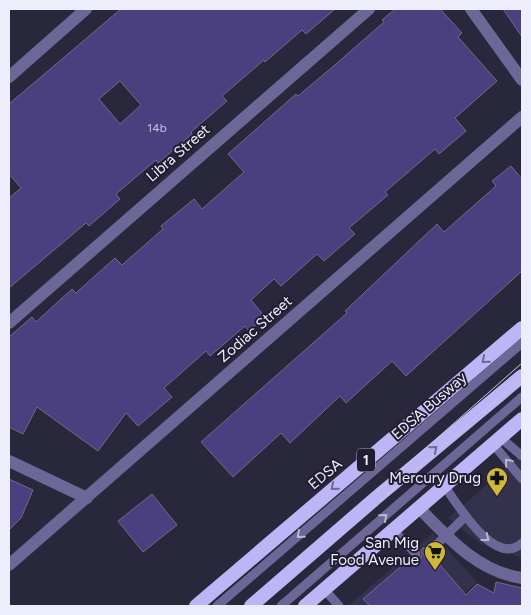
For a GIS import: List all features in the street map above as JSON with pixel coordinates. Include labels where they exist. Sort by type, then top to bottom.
[{"type":"highway","name":"EDSA","points":[[196,606],[522,328]]},
{"type":"highway","points":[[251,606],[377,497],[522,376]]},
{"type":"highway","points":[[312,604],[325,590],[522,419]]},
{"type":"highway","name":"1","points":[[192,606],[211,592]]},
{"type":"street","points":[[9,77],[86,9]]},
{"type":"street","name":"Libra Street","points":[[9,323],[369,9]]},
{"type":"street","points":[[471,9],[522,80]]},
{"type":"street","name":"Zodiac Street","points":[[9,566],[522,117]]},
{"type":"street","points":[[9,461],[87,498]]},
{"type":"street","points":[[420,509],[444,535],[484,566],[507,576],[522,578]]},
{"type":"lane","name":"EDSA Busway","points":[[217,606],[522,343]]},
{"type":"lane","points":[[282,606],[522,397]]},
{"type":"lane","points":[[497,441],[522,456]]},
{"type":"lane","points":[[497,441],[522,479]]},
{"type":"lane","points":[[445,487],[482,536],[500,548],[516,548],[522,543]]},
{"type":"lane","points":[[429,552],[444,535],[466,516]]},
{"type":"lane","points":[[394,531],[416,554]]},
{"type":"lane","points":[[325,590],[339,606]]},
{"type":"shaded area","name":"Mercury Drug","points":[[522,454],[522,558],[481,544],[448,518]]},
{"type":"shaded area","points":[[433,533],[477,582],[451,606],[348,606]]},
{"type":"building","points":[[121,9],[335,9],[306,34],[302,30],[265,62],[264,60],[222,96],[227,101],[191,132],[192,134],[158,163],[156,160],[116,194],[120,199],[89,226],[86,223],[9,288],[9,198],[21,188],[9,174],[9,104]],"holes":[[[120,81],[141,105],[120,124],[99,99]]]},
{"type":"building","points":[[395,9],[440,9],[462,33],[458,37],[497,81],[455,118],[466,131],[439,154],[435,149],[385,192],[388,195],[349,228],[355,234],[324,261],[317,254],[281,286],[274,279],[251,300],[265,317],[249,331],[245,326],[210,356],[206,351],[164,388],[172,397],[138,426],[126,413],[98,451],[37,407],[23,434],[9,427],[9,337],[32,317],[36,322],[72,289],[76,293],[115,258],[122,265],[163,229],[161,226],[194,199],[202,209],[244,172],[228,154],[296,94],[298,96],[336,64],[384,22],[382,20]]},
{"type":"building","points":[[503,9],[522,9],[522,37]]},
{"type":"building","points":[[511,166],[522,179],[522,271],[406,376],[392,361],[346,403],[340,396],[290,443],[281,433],[233,477],[201,442],[347,313],[345,311],[437,224],[444,232],[496,186],[492,181]]},
{"type":"building","points":[[9,479],[33,490],[21,518],[9,530]]},
{"type":"building","points":[[152,494],[177,525],[143,552],[118,521]]},
{"type":"building","points":[[424,547],[424,556],[428,558],[433,557],[466,595],[477,584],[494,593],[496,582],[522,588],[522,606],[370,606],[363,599],[411,558],[420,559],[422,555],[421,550]]},
{"type":"tram line","points":[[374,494],[522,363]]},
{"type":"tram line","points":[[380,501],[522,378]]},
{"type":"place","name":"Mercury Drug","points":[[497,497]]},
{"type":"place","name":"San Mig Food Avenue","points":[[435,571]]}]
